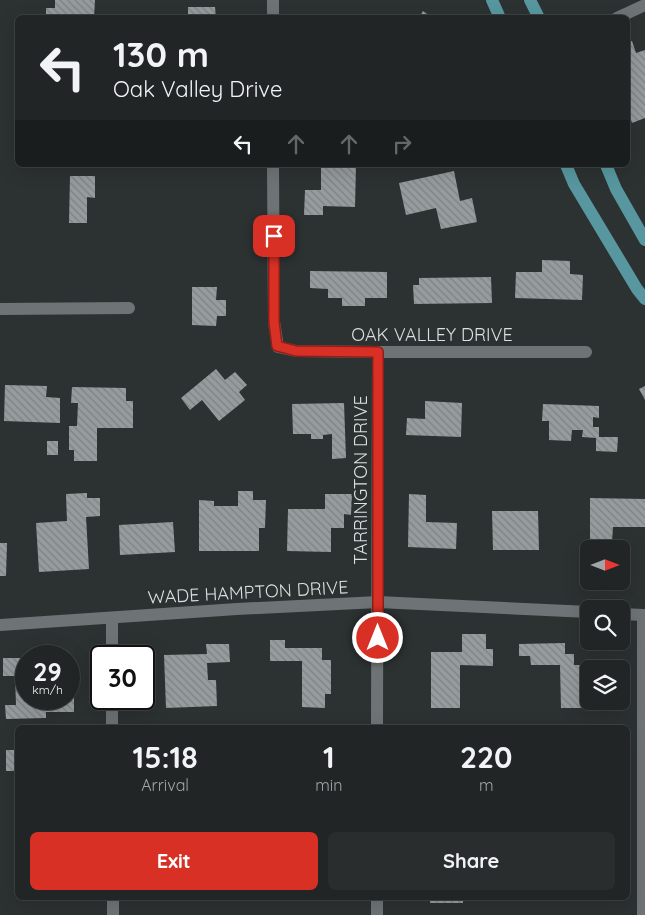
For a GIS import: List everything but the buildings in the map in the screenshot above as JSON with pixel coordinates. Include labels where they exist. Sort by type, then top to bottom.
[{"type":"main road","points":[[492,0],[499,15]]},
{"type":"main road","points":[[530,0],[538,15]]},
{"type":"main road","points":[[567,167],[574,184],[642,290]]},
{"type":"main road","points":[[607,167],[616,189],[645,240]]},
{"type":"street","points":[[273,0],[273,15]]},
{"type":"street","points":[[624,15],[645,5]]},
{"type":"street","name":"OAK VALLEY DRIVE","points":[[274,167],[274,322],[278,347],[296,351],[586,352]]},
{"type":"street","points":[[0,309],[129,308]]},
{"type":"street","name":"TARRINGTON DRIVE","points":[[377,725],[378,352]]},
{"type":"street","name":"WADE HAMPTON DRIVE","points":[[0,625],[237,609],[378,602],[580,612]]},
{"type":"street","points":[[630,614],[643,615],[643,915]]},
{"type":"street","points":[[112,618],[112,645]]},
{"type":"street","points":[[112,710],[112,725]]},
{"type":"street","points":[[113,900],[113,915]]},
{"type":"street","points":[[377,900],[377,915]]},
{"type":"route","points":[[274,236],[274,322],[277,346],[296,351],[378,352],[378,638]]}]
